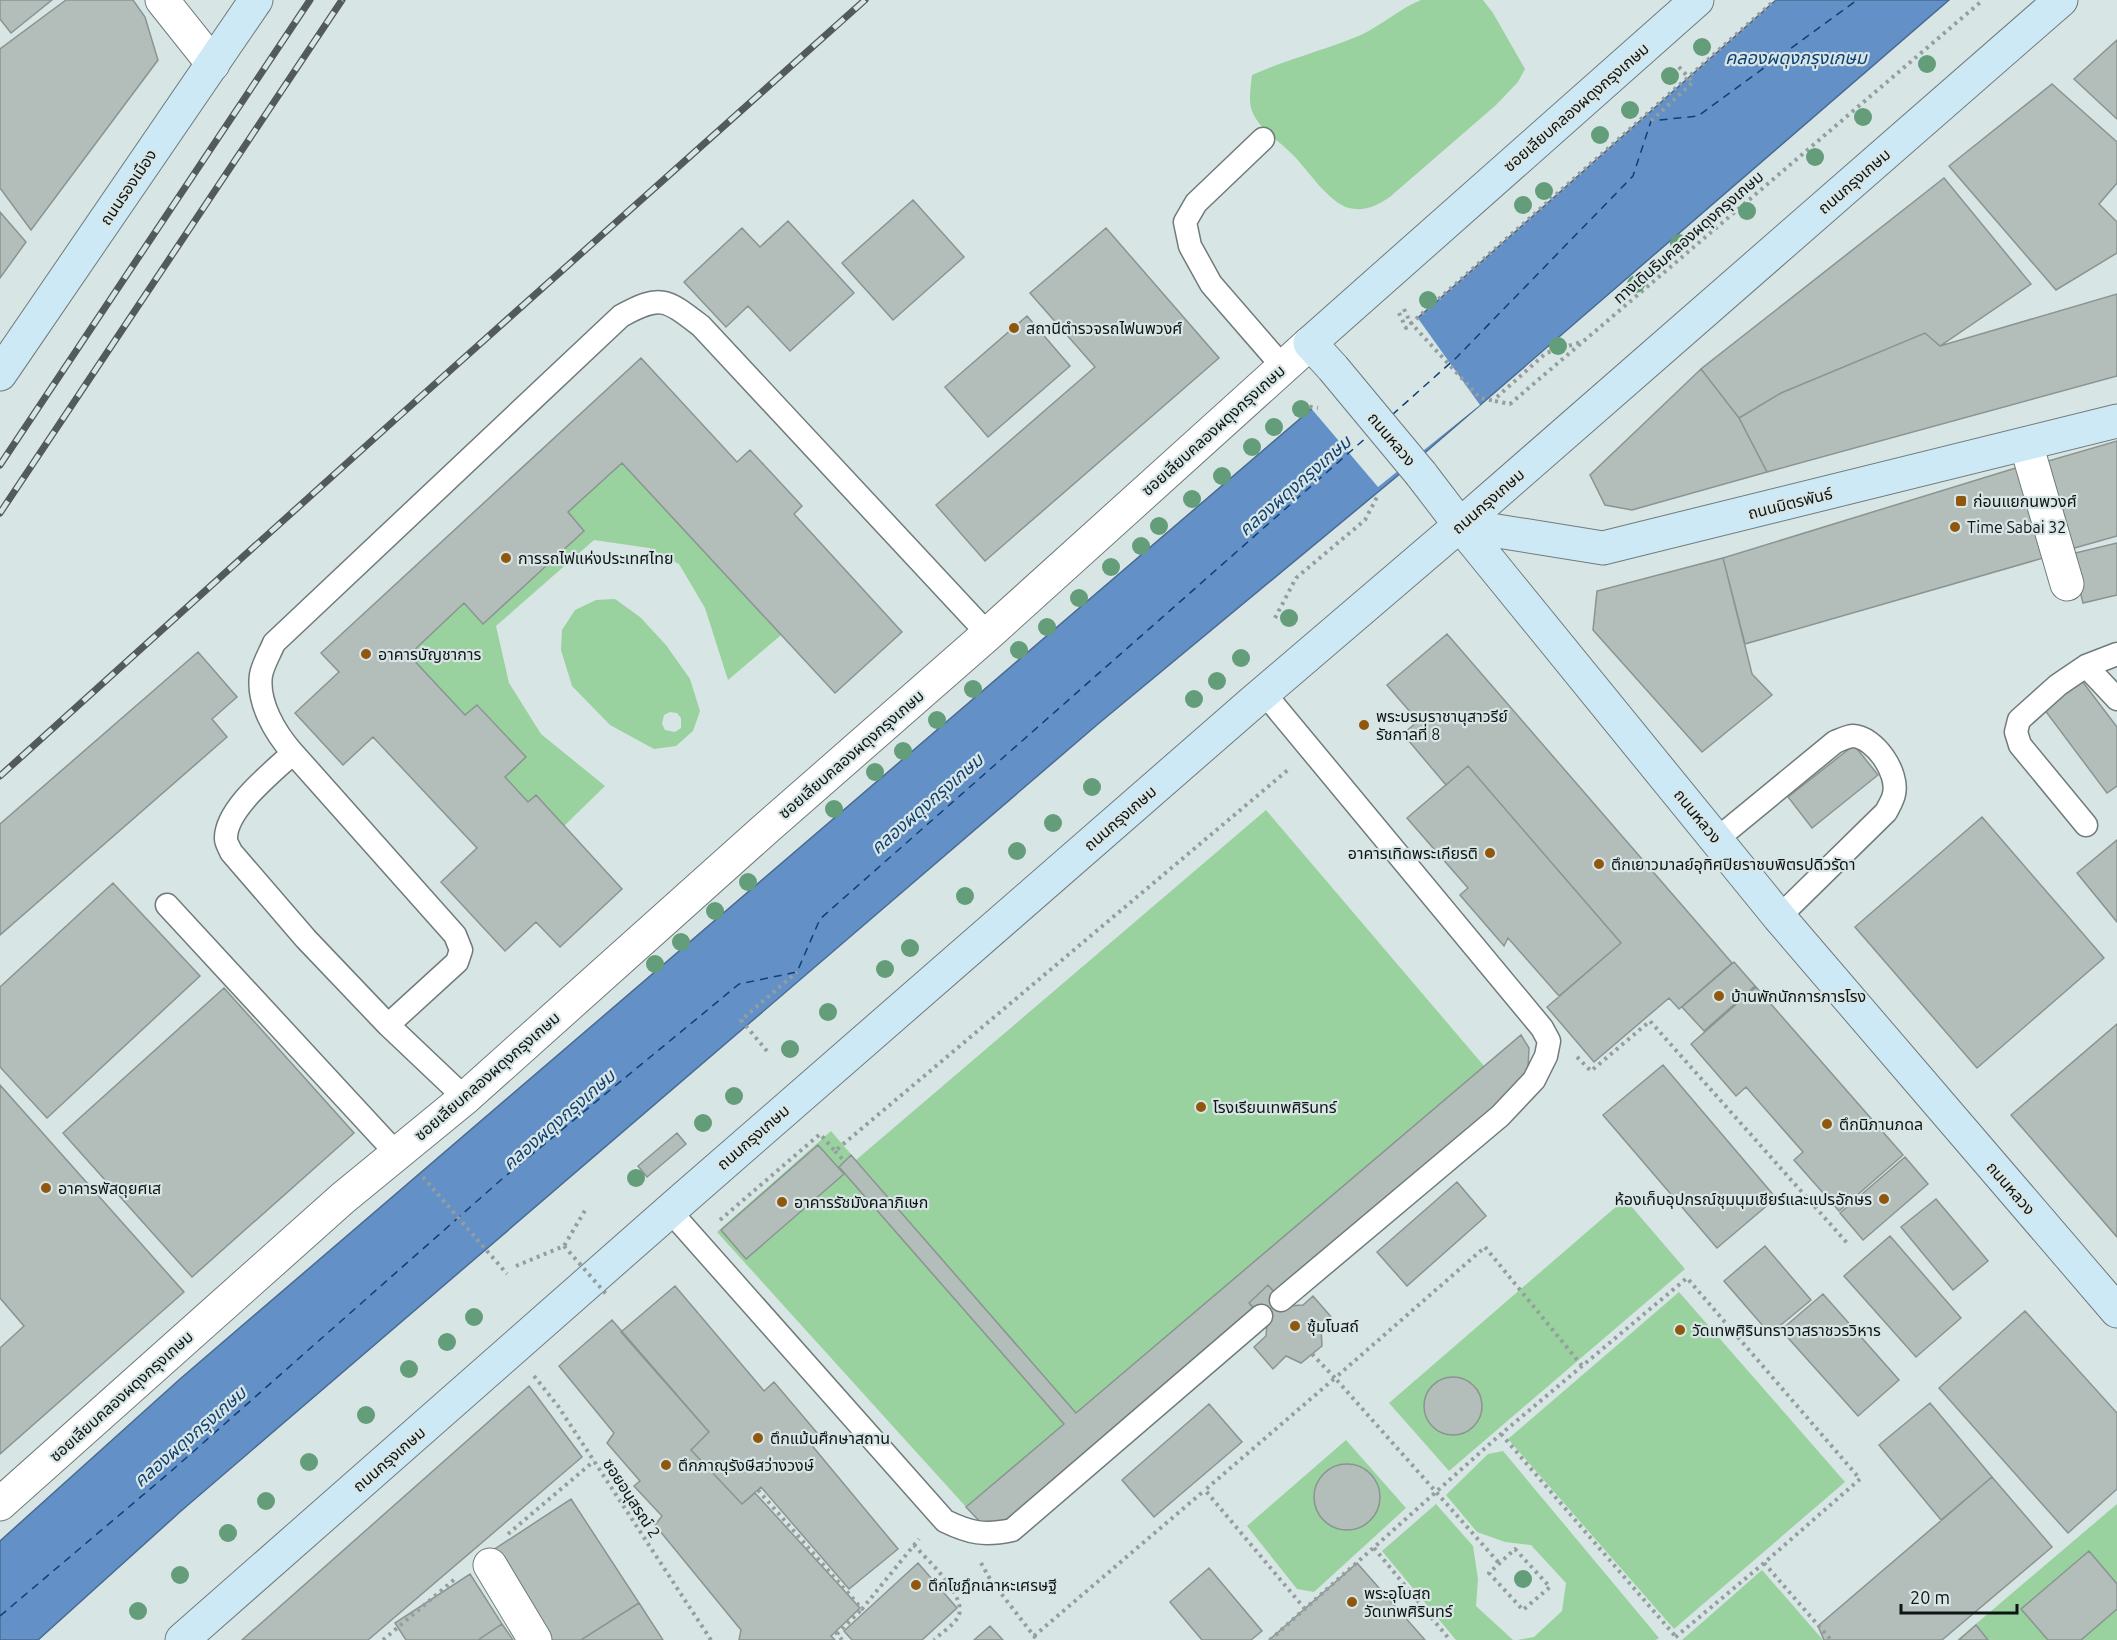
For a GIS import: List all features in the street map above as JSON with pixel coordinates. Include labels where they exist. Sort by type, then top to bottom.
[{"type":"street","points":[[162,0],[213,63]]},
{"type":"street","name":"ถนนรองเมือง","points":[[0,374],[256,0]]},
{"type":"street","name":"ซอยเลียบคลองผดุงกรุงเกษม","points":[[0,1504],[343,1198],[465,1098],[754,839],[988,634],[1282,367],[1697,0]]},
{"type":"street","name":"ถนนกรุงเกษม","points":[[182,1640],[670,1211],[2061,0]]},
{"type":"street","name":"ถนนหลวง","points":[[1310,343],[1422,474],[1460,525],[1779,917],[2117,1311]]},
{"type":"street","name":"ถนนมิตรพันธ์","points":[[1460,525],[1603,548],[2117,421]]},
{"type":"street","points":[[2026,444],[2067,584]]},
{"type":"street","points":[[490,1565],[535,1640]]},
{"type":"lane","points":[[1263,139],[1196,203],[1185,222],[1190,246],[1211,284],[1282,367]]},
{"type":"lane","points":[[388,1024],[458,962],[461,950],[454,935],[293,753],[273,727],[261,693],[261,673],[274,643],[621,316],[643,304],[661,301],[682,311],[701,326],[988,634]]},
{"type":"lane","points":[[2086,825],[2020,745],[2016,732],[2019,720],[2058,685],[2086,666],[2117,654]]},
{"type":"lane","points":[[2086,666],[2117,699]]},
{"type":"lane","points":[[1264,693],[1537,1022],[1549,1041],[1546,1056],[1534,1080],[1500,1116],[1281,1299]]},
{"type":"lane","points":[[1717,839],[1835,742],[1851,736],[1864,739],[1885,758],[1894,777],[1894,795],[1886,812],[1779,917]]},
{"type":"lane","points":[[293,753],[244,799],[232,818],[226,838],[231,852],[306,939],[388,1024],[465,1098]]},
{"type":"lane","points":[[167,905],[397,1154]]},
{"type":"lane","points":[[670,1211],[942,1518],[963,1530],[992,1534],[1012,1530],[1261,1316]]},
{"type":"path","points":[[1406,327],[1775,0]]},
{"type":"path","name":"ทางเดินริมคลองผดุงกรุงเกษม","points":[[1496,399],[1510,404],[1983,0]]},
{"type":"path","points":[[1651,121],[1693,82],[1654,38]]},
{"type":"path","points":[[1410,322],[1480,398],[1496,399],[1546,353],[1584,341]]},
{"type":"path","points":[[1275,618],[1296,578],[1365,520],[1377,496]]},
{"type":"path","points":[[835,1151],[1311,750]]},
{"type":"path","points":[[767,1051],[741,1020],[797,972]]},
{"type":"path","points":[[1549,1041],[1558,1035],[1591,1071],[1650,1021],[1848,1244]]},
{"type":"path","points":[[696,1241],[820,1134],[845,1162]]},
{"type":"path","points":[[422,1176],[507,1274]]},
{"type":"path","points":[[516,1266],[564,1246],[587,1207]]},
{"type":"path","points":[[564,1246],[607,1295]]},
{"type":"path","points":[[975,1532],[978,1556],[990,1579],[1035,1638],[1485,1247],[1583,1367]]},
{"type":"path","points":[[1269,1640],[1501,1434],[1687,1278],[1860,1479],[1674,1638],[1501,1434]]},
{"type":"path","points":[[1312,1354],[1499,1563]]},
{"type":"path","name":"ซอยอนุสรณ์ 2","points":[[530,1371],[558,1406],[711,1640]]},
{"type":"path","points":[[1205,1490],[1305,1609]]},
{"type":"path","points":[[758,1491],[862,1609]]},
{"type":"path","points":[[842,1640],[837,1634],[862,1609],[914,1545],[942,1518]]},
{"type":"path","points":[[914,1545],[953,1590],[960,1605],[958,1617],[934,1640]]},
{"type":"path","points":[[1374,1548],[1450,1640]]},
{"type":"path","points":[[1515,1549],[1550,1587],[1523,1610],[1489,1573],[1499,1563],[1515,1549]]},
{"type":"path","points":[[1764,1563],[1831,1640]]},
{"type":"green space","points":[[1421,0],[1483,0],[1525,69],[1518,82],[1496,105],[1391,196],[1372,207],[1349,208],[1341,205],[1326,193],[1293,155],[1255,118],[1250,93],[1252,75],[1361,35]]},
{"type":"green space","points":[[622,463],[781,635],[728,680],[705,608],[679,564],[649,548],[594,540],[496,626],[509,683],[541,734],[605,786],[564,826],[528,802],[505,777],[526,757],[478,705],[465,715],[409,655],[464,603],[483,624],[584,531],[568,512]]},
{"type":"green space","points":[[615,599],[640,617],[666,645],[690,679],[700,711],[693,731],[676,746],[654,749],[610,725],[572,686],[561,650],[562,630],[575,610],[596,600]],"holes":[[[670,712],[677,713],[681,718],[681,728],[675,732],[665,730],[662,724],[664,715]]]},
{"type":"green space","points":[[1266,810],[1484,1066],[966,1507],[717,1232],[831,1131],[856,1160]]},
{"type":"green space","points":[[1625,1199],[1685,1269],[1449,1471],[1389,1403]]},
{"type":"green space","points":[[1679,1292],[1845,1482],[1674,1629],[1508,1439]]},
{"type":"green space","points":[[1346,1440],[1406,1508],[1314,1592],[1297,1589],[1247,1526]]},
{"type":"green space","points":[[1503,1451],[1659,1638],[1656,1640],[1517,1640],[1534,1637],[1562,1611],[1566,1583],[1531,1545],[1505,1542],[1477,1532],[1446,1495],[1488,1454]]},
{"type":"green space","points":[[1436,1504],[1473,1546],[1478,1579],[1476,1606],[1513,1640],[1456,1640],[1382,1551]]},
{"type":"green space","points":[[2117,1504],[2117,1640],[1957,1640]]},
{"type":"green space","points":[[1762,1570],[1823,1640],[1682,1640]]},
{"type":"water","name":"คลองผดุงกรุงเกษม","points":[[1776,0],[1949,0],[1413,463],[1098,724],[181,1511],[38,1640],[0,1640],[0,1541],[180,1379],[1435,303]]},
{"type":"pier","points":[[1417,317],[1480,405],[1378,487],[1310,407]]},
{"type":"building","points":[[0,0],[52,0],[11,33],[0,19]]},
{"type":"building","points":[[66,0],[133,0],[145,17],[158,60],[31,230],[0,188],[0,49]]},
{"type":"building","points":[[2117,40],[2117,119],[2074,79]]},
{"type":"building","points":[[2052,84],[2117,142],[2117,183],[2099,204],[2117,222],[2117,253],[2056,290],[1949,166]]},
{"type":"building","points":[[1944,178],[2031,284],[1940,346],[1925,333],[1781,393],[1739,418],[1701,369]]},
{"type":"building","points":[[913,200],[964,257],[893,320],[842,263]]},
{"type":"building","points":[[0,212],[26,242],[0,278]]},
{"type":"building","points":[[788,221],[854,293],[790,351],[748,306],[726,327],[684,282],[742,228],[760,247]]},
{"type":"building","points":[[1106,228],[1219,358],[985,561],[936,505],[1095,367],[1030,293]]},
{"type":"building","points":[[2117,294],[2117,376],[1767,472],[1739,418],[1781,393],[1925,333],[1940,346]]},
{"type":"building","points":[[1027,316],[1070,366],[988,437],[945,387]]},
{"type":"building","name":"อาคารบัญชาการ","points":[[641,358],[737,462],[750,450],[802,506],[794,514],[902,632],[835,693],[622,463],[568,512],[584,531],[483,624],[464,603],[409,655],[465,715],[477,705],[526,757],[505,777],[528,802],[536,795],[622,889],[560,947],[536,922],[505,951],[441,882],[477,848],[373,737],[343,765],[295,713],[339,672],[321,653]]},
{"type":"building","points":[[1701,369],[1739,418],[1767,472],[1632,510],[1605,505],[1590,475]]},
{"type":"building","points":[[2117,441],[2117,536],[2064,551],[2038,464]]},
{"type":"building","points":[[2019,467],[2043,558],[1745,644],[1723,558]]},
{"type":"building","points":[[2117,543],[2117,595],[2083,603],[2071,554]]},
{"type":"building","points":[[1723,558],[1752,674],[1772,695],[1702,752],[1593,630],[1597,591]]},
{"type":"building","name":"ตึกเยาวมาลย์อุทิศปิยราชบพิตรปดิวรัดา","points":[[1447,634],[1732,963],[1679,1009],[1669,998],[1594,1062],[1547,1007],[1621,943],[1468,766],[1446,785],[1403,734],[1418,721],[1387,685]]},
{"type":"building","points":[[198,652],[237,697],[212,719],[227,737],[0,935],[0,824]]},
{"type":"building","points":[[2082,681],[2117,727],[2117,786],[2107,793],[2044,709]]},
{"type":"building","points":[[1854,745],[1878,775],[1812,828],[1788,797]]},
{"type":"building","name":"อาคารเทิดพระเกียรติ","points":[[1468,766],[1621,943],[1559,996],[1508,938],[1504,946],[1460,895],[1468,888],[1407,818]]},
{"type":"building","points":[[1982,817],[2104,958],[1977,1068],[1855,927]]},
{"type":"building","points":[[2117,840],[2117,922],[2077,873]]},
{"type":"building","points":[[113,883],[200,976],[47,1118],[0,1067],[0,987]]},
{"type":"building","name":"บ้านพักนักการภารโรง","points":[[1734,962],[1755,986],[1704,1031],[1682,1007]]},
{"type":"building","name":"ตึกนิภานภดล","points":[[1756,987],[1903,1155],[1839,1211],[1794,1160],[1803,1152],[1746,1087],[1736,1096],[1691,1044]]},
{"type":"building","points":[[224,988],[354,1133],[192,1277],[63,1133]]},
{"type":"building","points":[[2117,1024],[2117,1237],[2011,1115]]},
{"type":"building","points":[[1521,1035],[1529,1048],[1528,1068],[1516,1089],[1276,1294],[1268,1285],[1249,1303],[1256,1310],[1009,1522],[983,1525],[966,1507],[1064,1424],[839,1167],[851,1155],[1076,1413]]},
{"type":"building","points":[[1663,1065],[1776,1198],[1717,1248],[1603,1115]]},
{"type":"building","name":"อาคารพัสดุยศเส","points":[[0,1085],[184,1292],[0,1454],[0,1348],[24,1326],[0,1298]]},
{"type":"building","points":[[677,1133],[686,1144],[647,1177],[638,1166]]},
{"type":"building","name":"อาคารรัชมังคลาภิเษก","points":[[818,1145],[844,1174],[746,1259],[721,1230]]},
{"type":"building","name":"ห้องเก็บอุปกรณ์ชุมนุมเชียร์และแปรอักษร","points":[[1905,1157],[1928,1184],[1863,1240],[1840,1213]]},
{"type":"building","points":[[1457,1182],[1486,1216],[1407,1286],[1377,1252]]},
{"type":"building","points":[[1936,1199],[1988,1261],[1953,1290],[1901,1227]]},
{"type":"building","points":[[1890,1236],[1961,1318],[1916,1357],[1844,1276]]},
{"type":"building","points":[[1765,1246],[1811,1300],[1770,1334],[1724,1281]]},
{"type":"building","name":"ซุ้มโบสถ์","points":[[1268,1285],[1286,1306],[1303,1305],[1313,1296],[1332,1318],[1321,1328],[1322,1346],[1301,1363],[1286,1356],[1273,1369],[1254,1347],[1266,1336],[1267,1324],[1249,1303]]},
{"type":"building","name":"ตึกแม้นศึกษาสถาน","points":[[675,1286],[764,1391],[774,1382],[818,1434],[809,1442],[898,1549],[849,1589],[761,1487],[742,1504],[691,1450],[709,1432],[621,1332]]},
{"type":"building","points":[[1823,1294],[1899,1380],[1858,1416],[1781,1330]]},
{"type":"building","points":[[2025,1311],[2117,1413],[2117,1489],[2068,1533],[1939,1388]]},
{"type":"building","name":"ตึกภาณุรังษีสว่างวงษ์","points":[[612,1320],[709,1432],[691,1450],[742,1504],[755,1493],[860,1608],[831,1636],[835,1640],[739,1640],[741,1630],[655,1525],[662,1516],[634,1486],[640,1481],[607,1443],[614,1433],[559,1366]]},
{"type":"building","points":[[1453,1377],[1464,1379],[1474,1385],[1480,1395],[1482,1406],[1480,1417],[1474,1427],[1464,1433],[1453,1435],[1442,1433],[1432,1427],[1426,1417],[1424,1406],[1426,1395],[1432,1385],[1442,1379]]},
{"type":"building","points":[[529,1386],[582,1457],[368,1640],[242,1640]]},
{"type":"building","points":[[1930,1403],[1992,1477],[1941,1520],[1879,1445]]},
{"type":"building","points":[[1209,1404],[1242,1442],[1154,1517],[1122,1480]]},
{"type":"building","points":[[1347,1464],[1360,1467],[1370,1474],[1377,1484],[1380,1497],[1377,1510],[1370,1520],[1360,1527],[1347,1530],[1334,1527],[1324,1520],[1317,1510],[1314,1497],[1317,1484],[1324,1474],[1334,1467]]},
{"type":"building","points":[[1992,1477],[2052,1547],[1942,1640],[1824,1640],[1818,1626]]},
{"type":"building","points":[[571,1499],[639,1603],[581,1640],[539,1640],[484,1556]]},
{"type":"building","points":[[2089,1551],[2117,1584],[2117,1609],[2081,1640],[2048,1640],[2021,1609]]},
{"type":"building","name":"ตึกโชฏึกเลาหะเศรษฐี","points":[[918,1563],[957,1608],[922,1640],[852,1640],[844,1631]]},
{"type":"building","name":"พระอุโบสถ วัดเทพศิรินทร์","points":[[1357,1563],[1425,1640],[1269,1640]]},
{"type":"building","points":[[1209,1568],[1262,1631],[1251,1640],[1202,1640],[1170,1602]]},
{"type":"building","points":[[470,1574],[502,1624],[478,1640],[406,1640],[395,1623]]},
{"type":"building","points":[[639,1603],[663,1640],[581,1640]]},
{"type":"building","points":[[502,1624],[513,1640],[478,1640]]},
{"type":"building","points":[[1976,1625],[1988,1640],[1959,1640]]},
{"type":"building","points":[[990,1626],[1003,1640],[974,1640]]},
{"type":"ferry route","points":[[1392,415],[1457,357],[1633,176],[1651,121],[1698,116],[1857,0]]},
{"type":"ferry route","points":[[0,1616],[169,1473],[502,1179],[739,984],[797,972],[820,919],[1368,436]]},
{"type":"railway","points":[[0,465],[310,0]]},
{"type":"railway","points":[[0,513],[342,0]]},
{"type":"railway","points":[[0,776],[865,0]]},
{"type":"place","name":"สถานีตำรวจรถไฟนพวงศ์","points":[[1014,328]]},
{"type":"place","name":"ก่อนแยกนพวงศ์","points":[[1961,501]]},
{"type":"place","name":"Time Sabai 32","points":[[1955,527]]},
{"type":"place","name":"การรถไฟแห่งประเทศไทย","points":[[506,558]]},
{"type":"place","name":"อาคารบัญชาการ","points":[[366,654]]},
{"type":"place","name":"พระบรมราชานุสาวรีย์ รัชกาลที่ 8","points":[[1364,725]]},
{"type":"place","name":"อาคารเทิดพระเกียรติ","points":[[1490,853]]},
{"type":"place","name":"ตึกเยาวมาลย์อุทิศปิยราชบพิตรปดิวรัดา","points":[[1599,864]]},
{"type":"place","name":"บ้านพักนักการภารโรง","points":[[1719,996]]},
{"type":"place","name":"โรงเรียนเทพศิรินทร์","points":[[1201,1107]]},
{"type":"place","name":"ตึกนิภานภดล","points":[[1827,1124]]},
{"type":"place","name":"อาคารพัสดุยศเส","points":[[46,1188]]},
{"type":"place","name":"ห้องเก็บอุปกรณ์ชุมนุมเชียร์และแปรอักษร","points":[[1884,1199]]},
{"type":"place","name":"อาคารรัชมังคลาภิเษก","points":[[782,1202]]},
{"type":"place","name":"ซุ้มโบสถ์","points":[[1295,1326]]},
{"type":"place","name":"วัดเทพศิรินทราวาสราชวรวิหาร","points":[[1680,1330]]},
{"type":"place","name":"ตึกแม้นศึกษาสถาน","points":[[758,1438]]},
{"type":"place","name":"ตึกภาณุรังษีสว่างวงษ์","points":[[666,1465]]},
{"type":"place","name":"ตึกโชฏึกเลาหะเศรษฐี","points":[[916,1585]]},
{"type":"place","name":"พระอุโบสถ วัดเทพศิรินทร์","points":[[1352,1602]]}]
